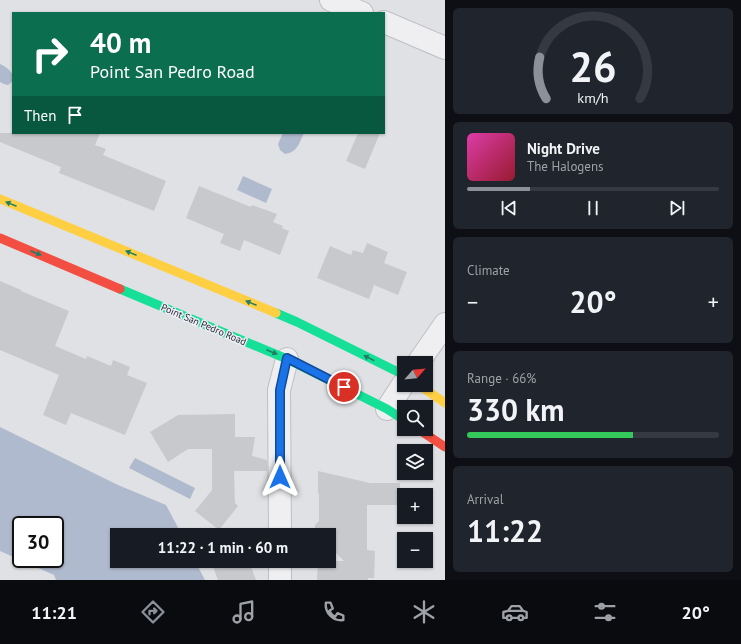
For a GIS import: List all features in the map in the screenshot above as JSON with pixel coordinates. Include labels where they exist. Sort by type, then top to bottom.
[{"type":"main road","points":[[0,199],[297,322],[397,372]]},
{"type":"main road","name":"Point San Pedro Road","points":[[0,238],[287,358],[395,414]]},
{"type":"main road","points":[[429,392],[445,403]]},
{"type":"main road","points":[[428,436],[445,447]]},
{"type":"street","points":[[331,0],[360,12]]},
{"type":"street","points":[[385,22],[445,48]]},
{"type":"street","points":[[423,356],[445,324]]},
{"type":"street","points":[[280,528],[280,390],[287,358]]},
{"type":"street","points":[[395,414],[401,392]]},
{"type":"street","points":[[280,568],[280,580]]},
{"type":"water","points":[[0,64],[12,73],[12,80],[8,85],[0,82]]},
{"type":"water","points":[[283,134],[304,134],[299,144],[289,153],[285,154],[280,150],[278,144]]},
{"type":"water","points":[[243,176],[272,189],[266,203],[237,190]]},
{"type":"water","points":[[0,427],[118,485],[166,505],[178,528],[110,528],[110,568],[199,568],[205,580],[56,580],[54,575],[38,568],[64,568],[64,516],[12,516],[12,556],[0,551]]},
{"type":"water","points":[[135,458],[195,488],[190,499],[129,468]]},
{"type":"building","points":[[0,133],[100,134],[95,145],[106,149],[103,155],[166,181],[154,211],[59,173],[61,167],[0,142]]},
{"type":"building","points":[[358,134],[380,134],[365,169],[346,161]]},
{"type":"building","points":[[199,186],[251,207],[252,205],[277,214],[273,222],[283,226],[282,228],[289,231],[280,255],[244,240],[240,251],[220,243],[224,234],[186,218]]},
{"type":"building","points":[[367,243],[388,252],[384,263],[407,272],[398,295],[374,285],[369,299],[317,278],[330,246],[351,255],[353,250],[363,253]]},
{"type":"building","points":[[0,281],[69,311],[55,346],[86,359],[87,356],[111,366],[113,360],[130,367],[127,375],[147,383],[125,435],[71,413],[66,425],[43,415],[59,375],[0,350]]},
{"type":"building","points":[[235,414],[235,437],[255,437],[252,456],[267,460],[267,471],[234,471],[235,503],[238,506],[221,528],[216,528],[195,511],[212,490],[212,449],[188,449],[168,462],[150,432],[178,415]]},
{"type":"building","points":[[318,471],[370,483],[400,483],[400,488],[397,488],[397,505],[367,505],[367,550],[375,551],[374,578],[368,578],[368,580],[317,580],[318,568],[336,568],[336,561],[344,561],[336,553],[336,528],[315,528],[315,525],[319,521]]},
{"type":"building","points":[[214,568],[252,568],[256,580],[218,580]]},
{"type":"traffic: fast","points":[[120,289],[287,359],[397,415]]},
{"type":"traffic: fast","points":[[276,313],[397,372]]},
{"type":"traffic: slow","points":[[0,199],[276,313]]},
{"type":"traffic: slow","points":[[429,392],[445,403]]},
{"type":"traffic: jam","points":[[0,238],[120,289]]},
{"type":"traffic: jam","points":[[428,436],[445,447]]},
{"type":"route","points":[[280,477],[280,390],[287,358],[344,387]]}]
